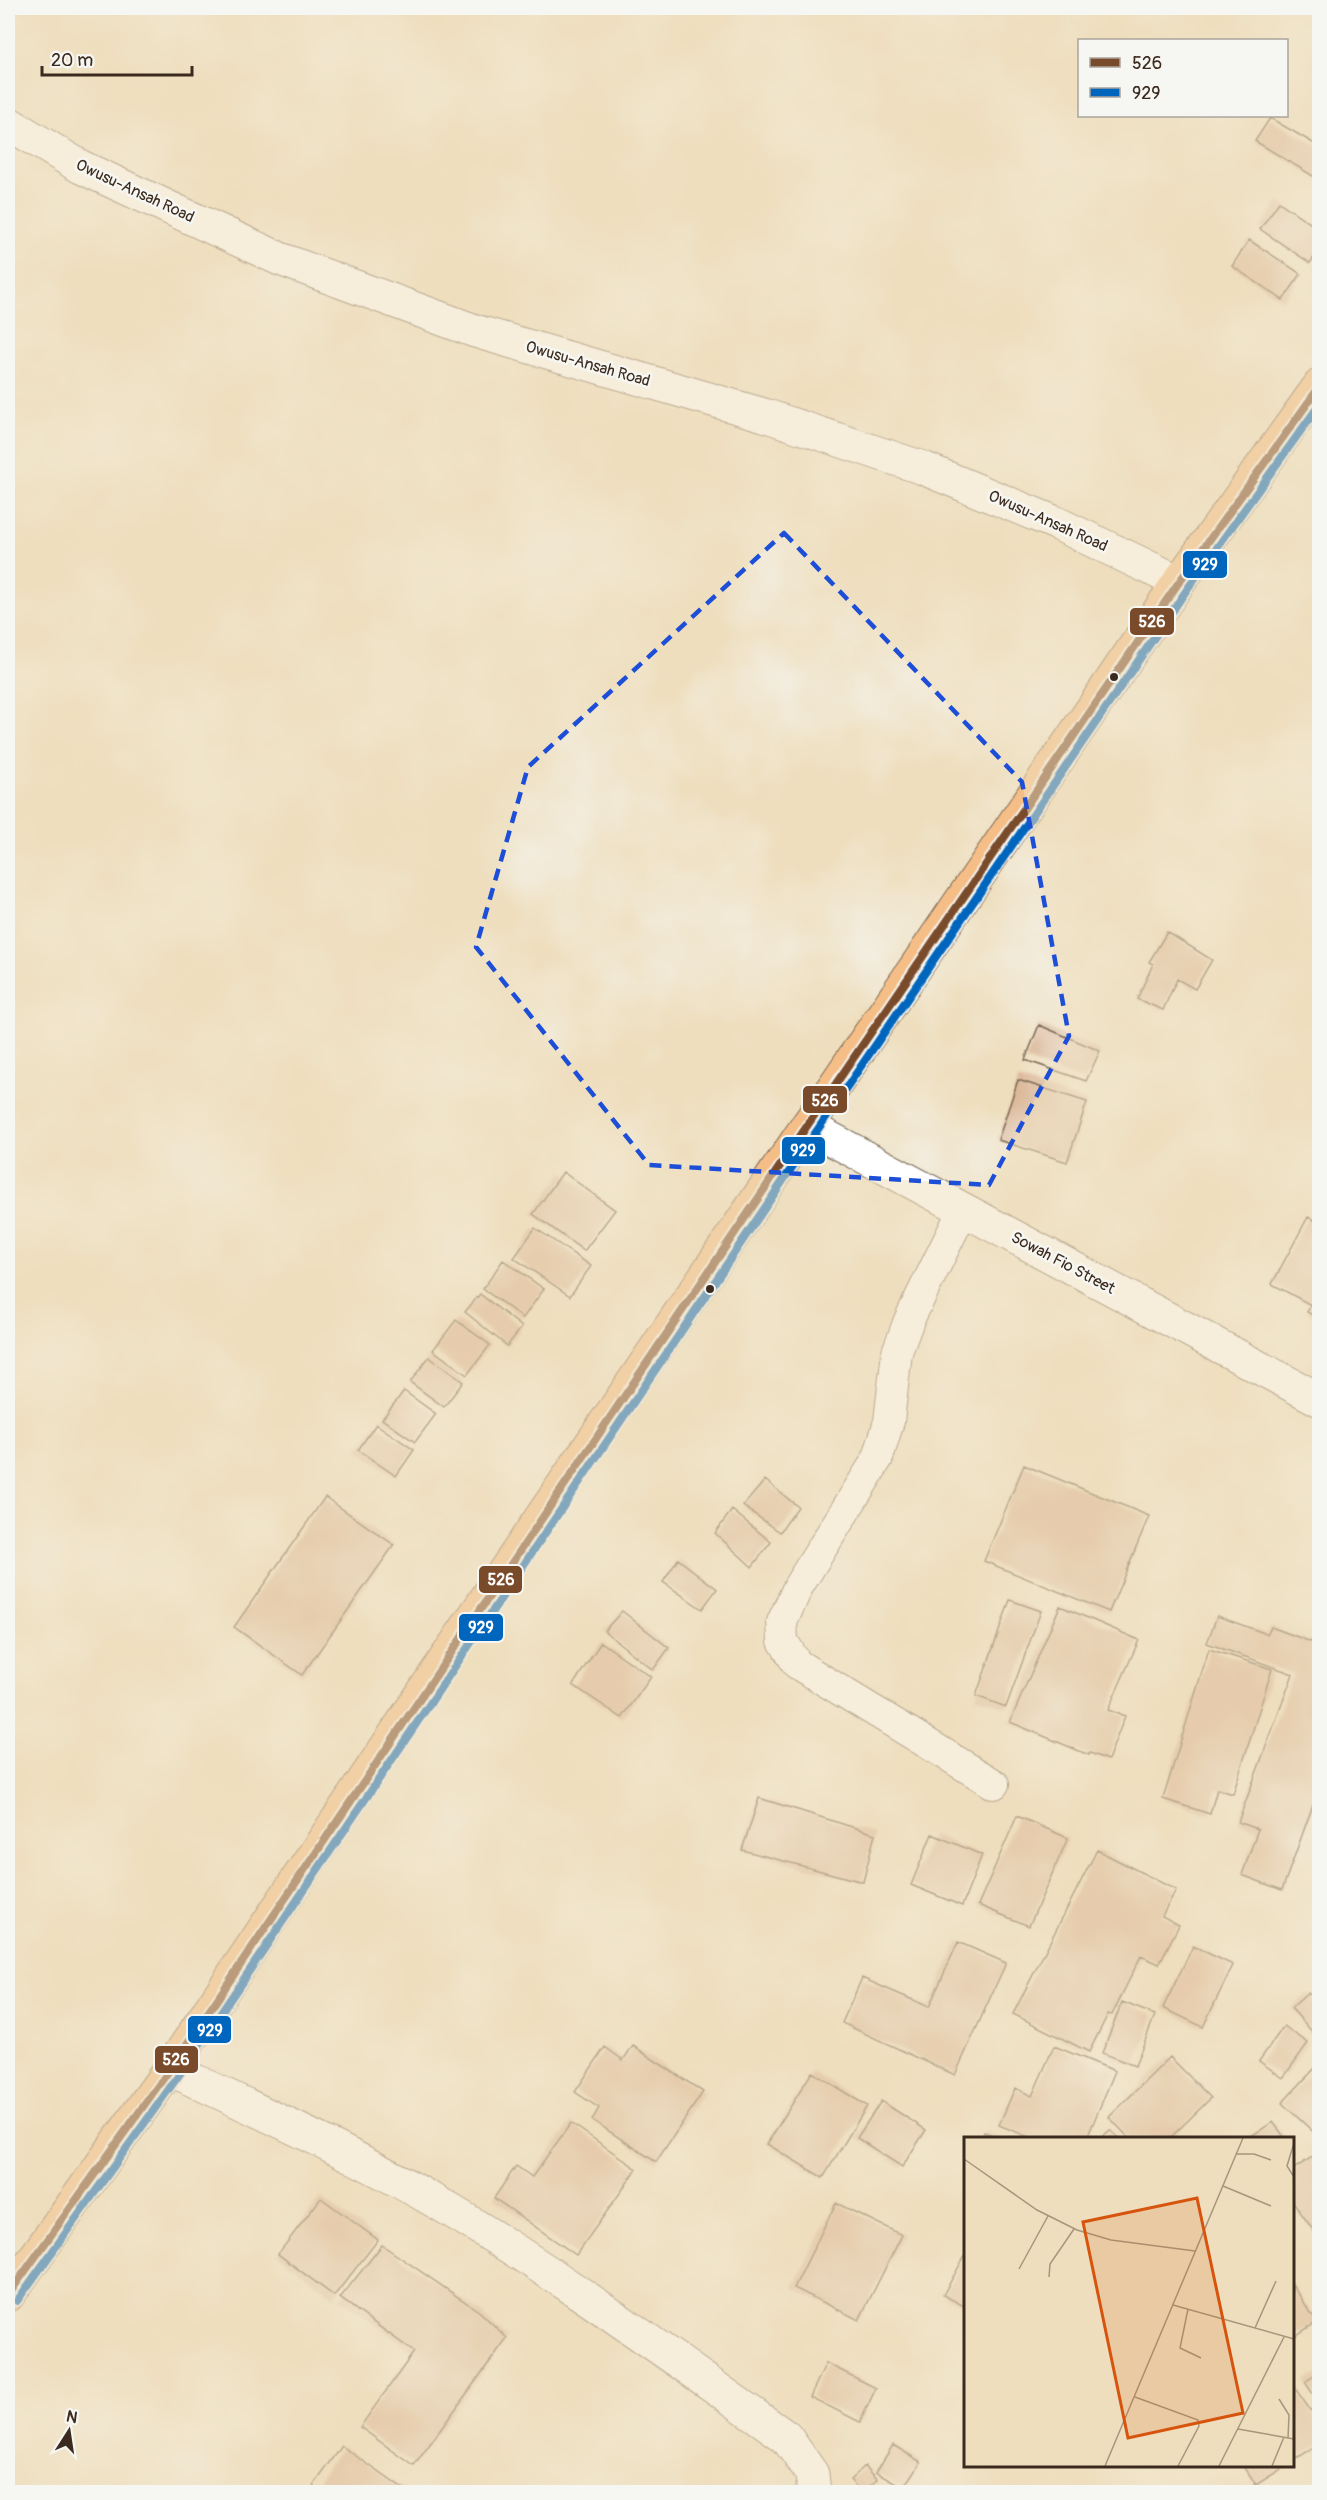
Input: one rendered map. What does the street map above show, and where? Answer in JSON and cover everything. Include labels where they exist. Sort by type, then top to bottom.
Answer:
[{"type":"main road","points":[[8,2295],[170,2069],[807,1126],[1179,582],[1320,385]]},
{"type":"street","name":"Owusu-Ansah Road","points":[[8,123],[81,167],[280,259],[475,331],[764,415],[923,468],[1056,523],[1179,582]]},
{"type":"street","name":"Sowah Fio Street","points":[[807,1126],[1320,1400]]},
{"type":"street","points":[[170,2069],[354,2157],[440,2204],[537,2263],[786,2437],[812,2474],[814,2493]]},
{"type":"lane","points":[[963,1210],[909,1320],[897,1352],[889,1421],[878,1458],[799,1585],[782,1622],[783,1641],[796,1664],[994,1784]]},
{"type":"highlighted area","points":[[784,533],[1022,782],[1069,1036],[989,1185],[649,1165],[476,947],[528,767]]},
{"type":"building","points":[[1270,118],[1320,147],[1318,179],[1255,141]]},
{"type":"building","points":[[1279,202],[1320,230],[1320,249],[1310,263],[1260,229]]},
{"type":"building","points":[[1249,240],[1301,274],[1283,300],[1232,266]]},
{"type":"building","points":[[1167,932],[1212,960],[1195,989],[1177,979],[1163,1010],[1137,999],[1153,964],[1149,962]]},
{"type":"building","points":[[1039,1025],[1100,1051],[1086,1081],[1025,1060]]},
{"type":"building","points":[[1018,1080],[1087,1102],[1067,1162],[998,1140]]},
{"type":"building","points":[[563,1172],[615,1210],[584,1251],[533,1214]]},
{"type":"building","points":[[1308,1217],[1320,1223],[1320,1319],[1307,1312],[1311,1305],[1272,1284]]},
{"type":"building","points":[[535,1228],[591,1266],[570,1296],[514,1258]]},
{"type":"building","points":[[503,1260],[544,1289],[523,1318],[483,1289]]},
{"type":"building","points":[[480,1294],[522,1327],[507,1346],[465,1312]]},
{"type":"building","points":[[456,1320],[490,1345],[467,1375],[433,1350]]},
{"type":"building","points":[[429,1357],[463,1382],[444,1407],[410,1382]]},
{"type":"building","points":[[404,1391],[436,1414],[415,1442],[382,1419]]},
{"type":"building","points":[[376,1424],[414,1450],[396,1476],[358,1450]]},
{"type":"building","points":[[1024,1465],[1149,1516],[1109,1612],[984,1561]]},
{"type":"building","points":[[765,1480],[798,1507],[780,1532],[743,1506]]},
{"type":"building","points":[[325,1497],[394,1545],[302,1675],[234,1627]]},
{"type":"building","points":[[732,1510],[771,1542],[752,1567],[715,1533]]},
{"type":"building","points":[[678,1559],[717,1589],[702,1609],[663,1582]]},
{"type":"building","points":[[1010,1600],[1041,1611],[1006,1707],[976,1696]]},
{"type":"building","points":[[1060,1606],[1139,1640],[1108,1710],[1125,1716],[1108,1760],[1090,1753],[1089,1755],[1010,1722]]},
{"type":"building","points":[[622,1611],[669,1648],[653,1670],[604,1631]]},
{"type":"building","points":[[1217,1616],[1267,1634],[1271,1627],[1319,1645],[1316,1652],[1320,1653],[1320,1786],[1282,1890],[1242,1875],[1258,1829],[1238,1822],[1293,1674],[1207,1643]]},
{"type":"building","points":[[601,1642],[651,1677],[622,1718],[573,1685]]},
{"type":"building","points":[[1209,1649],[1272,1669],[1233,1794],[1217,1789],[1210,1814],[1163,1799]]},
{"type":"building","points":[[759,1798],[875,1834],[863,1882],[742,1850]]},
{"type":"building","points":[[1017,1816],[1068,1838],[1029,1926],[978,1905]]},
{"type":"building","points":[[932,1834],[982,1855],[962,1906],[911,1885]]},
{"type":"building","points":[[1097,1850],[1176,1890],[1162,1916],[1179,1925],[1159,1964],[1141,1956],[1112,2015],[1108,2014],[1089,2052],[1013,2014]]},
{"type":"building","points":[[958,1942],[1006,1963],[955,2075],[842,2023],[862,1978],[929,2007]]},
{"type":"building","points":[[1193,1946],[1233,1965],[1203,2027],[1163,2008]]},
{"type":"building","points":[[1308,1993],[1320,2006],[1320,2035],[1317,2037],[1291,2008]]},
{"type":"building","points":[[1122,2002],[1155,2015],[1135,2066],[1102,2053]]},
{"type":"building","points":[[1284,2026],[1308,2043],[1283,2078],[1259,2061]]},
{"type":"building","points":[[633,2046],[703,2092],[656,2162],[592,2120],[599,2108],[575,2092],[605,2047],[623,2060]]},
{"type":"building","points":[[1054,2046],[1115,2071],[1087,2137],[1029,2137],[999,2125],[1015,2088],[1032,2096]]},
{"type":"building","points":[[1170,2057],[1211,2098],[1171,2137],[1128,2137],[1109,2117]]},
{"type":"building","points":[[1320,2063],[1320,2138],[1282,2103]]},
{"type":"building","points":[[812,2072],[867,2106],[823,2178],[767,2144]]},
{"type":"building","points":[[881,2101],[926,2130],[902,2167],[857,2138]]},
{"type":"building","points":[[1273,2122],[1284,2137],[1250,2137]]},
{"type":"building","points":[[571,2123],[637,2169],[576,2255],[494,2198],[516,2166],[532,2177]]},
{"type":"building","points":[[1110,2130],[1118,2137],[1102,2137]]},
{"type":"building","points":[[984,2132],[999,2137],[982,2137]]},
{"type":"building","points":[[1320,2152],[1320,2240],[1294,2203],[1294,2169]]},
{"type":"building","points":[[321,2198],[378,2240],[334,2296],[278,2254]]},
{"type":"building","points":[[836,2203],[902,2235],[859,2320],[794,2288]]},
{"type":"building","points":[[382,2245],[480,2312],[507,2338],[414,2466],[360,2427],[414,2352],[340,2298]]},
{"type":"building","points":[[964,2258],[964,2306],[943,2295]]},
{"type":"building","points":[[1294,2287],[1317,2322],[1294,2337]]},
{"type":"building","points":[[826,2363],[876,2388],[860,2422],[810,2397]]},
{"type":"building","points":[[1320,2372],[1320,2405],[1305,2382]]},
{"type":"building","points":[[1294,2387],[1320,2424],[1320,2444],[1294,2460]]},
{"type":"building","points":[[893,2445],[921,2462],[904,2488],[876,2472]]},
{"type":"building","points":[[342,2446],[407,2492],[309,2492]]},
{"type":"building","points":[[865,2466],[878,2480],[862,2492],[850,2480]]},
{"type":"building","points":[[1245,2467],[1284,2467],[1256,2485]]},
{"type":"transit line","name":"526","points":[[8,2295],[170,2069],[807,1126],[1179,582],[1320,386]]},
{"type":"transit line","name":"929","points":[[17,2301],[179,2075],[816,1132],[1188,588],[1320,404]]}]
